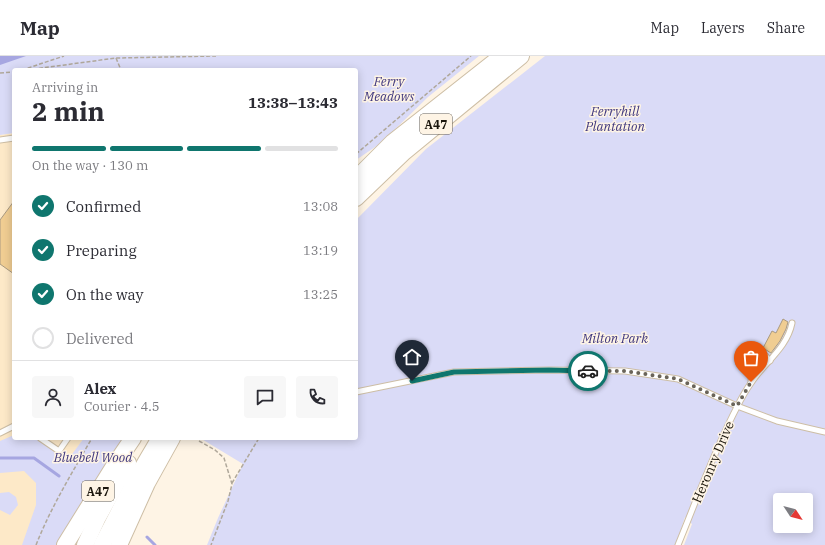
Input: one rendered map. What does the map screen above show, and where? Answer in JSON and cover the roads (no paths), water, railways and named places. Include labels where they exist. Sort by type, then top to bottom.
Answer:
[{"type":"highway","name":"A47","points":[[358,177],[393,142],[502,56]]},
{"type":"highway","name":"A47","points":[[358,196],[404,152],[521,56]]},
{"type":"highway","name":"A47","points":[[65,545],[132,440]]},
{"type":"highway","name":"A47","points":[[85,545],[98,517],[142,440]]},
{"type":"highway","name":"A47","points":[[102,545],[137,477],[159,440]]},
{"type":"highway","points":[[119,545],[146,483],[171,440]]},
{"type":"lane","points":[[0,140],[12,138]]},
{"type":"lane","name":"Heronry Drive","points":[[678,545],[719,445],[737,406],[751,382],[784,344],[790,333],[792,323]]},
{"type":"lane","points":[[751,382],[753,357],[755,354],[762,352],[770,361]]},
{"type":"lane","points":[[358,392],[454,372],[549,370],[625,371],[678,379],[737,406],[777,421],[825,432]]},
{"type":"lane","points":[[0,433],[12,427]]},
{"type":"lane","points":[[43,440],[59,451],[67,440]]},
{"type":"water","points":[[0,56],[26,56],[0,65]]},
{"type":"waterway","points":[[0,458],[34,458],[59,476]]},
{"type":"waterway","points":[[147,537],[155,545]]},
{"type":"park label","name":"Ferry Meadows","points":[[389,88]]},
{"type":"park label","name":"Ferryhill Plantation","points":[[615,118]]},
{"type":"park label","name":"Milton Park","points":[[615,338]]},
{"type":"park label","name":"Bluebell Wood","points":[[93,457]]}]
